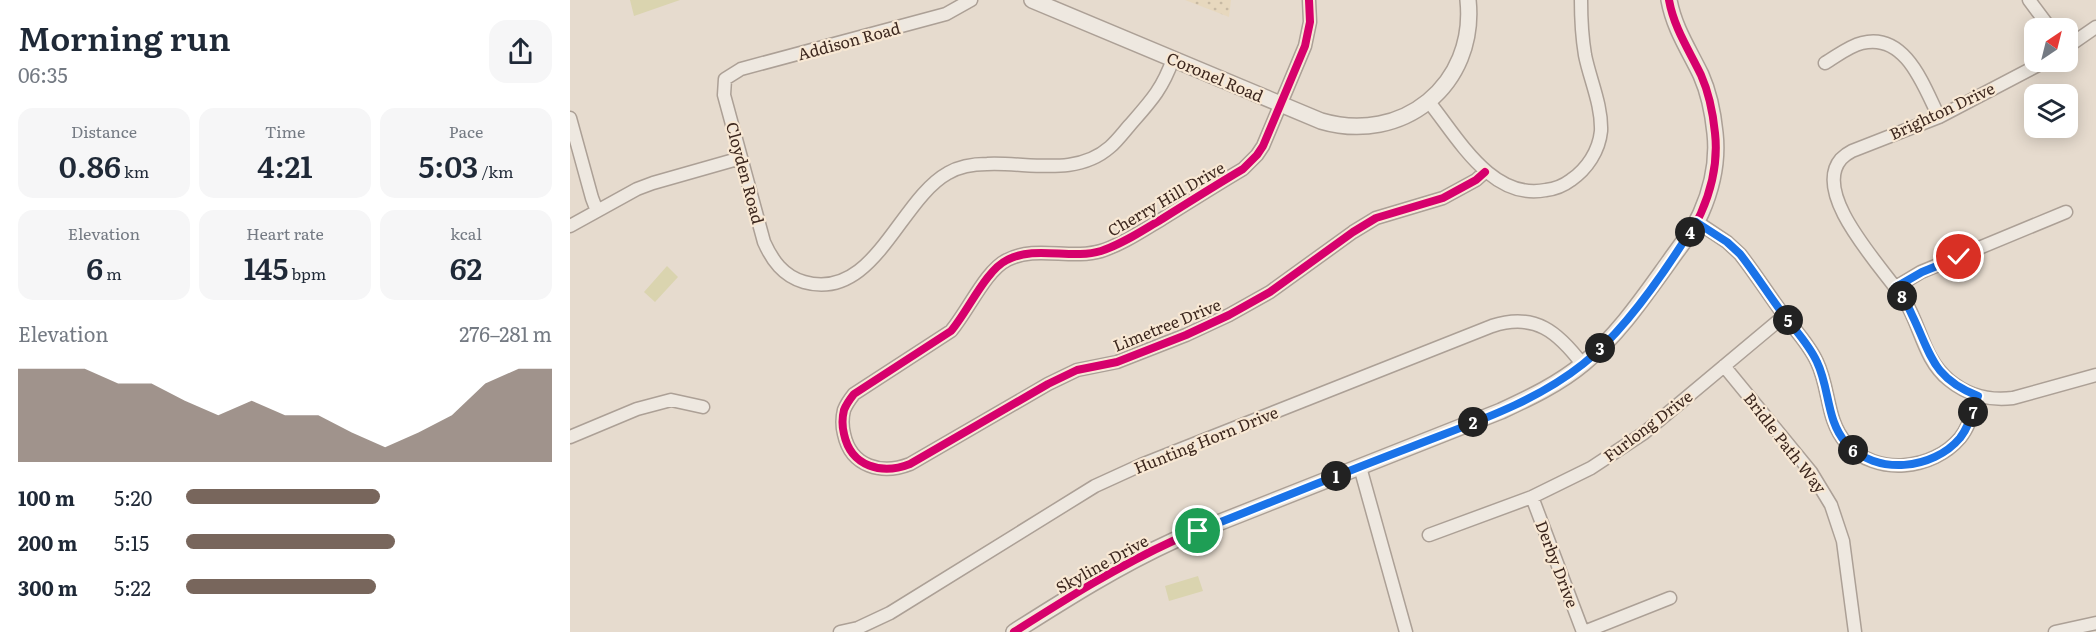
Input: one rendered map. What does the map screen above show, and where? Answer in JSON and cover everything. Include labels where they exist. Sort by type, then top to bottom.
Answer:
[{"type":"street","name":"Addison Road","points":[[725,79],[741,69],[945,14],[971,0]]},
{"type":"street","name":"Coronel Road","points":[[1032,0],[1321,121],[1350,127],[1381,125],[1414,112],[1429,102],[1448,82],[1463,50],[1468,31],[1468,0]]},
{"type":"street","name":"Cherry Hill Drive","points":[[851,451],[844,436],[842,421],[844,409],[854,394],[951,331],[963,317],[988,276],[1007,259],[1026,254],[1087,254],[1101,251],[1147,228],[1243,169],[1263,146],[1281,105],[1308,34],[1309,0]]},
{"type":"street","points":[[1429,102],[1485,172],[1495,180],[1517,190],[1528,192],[1556,188],[1570,181],[1585,168],[1593,156],[1600,137],[1600,120],[1585,54],[1581,0]]},
{"type":"street","name":"Skyline Drive","points":[[1014,632],[1152,550],[1523,401],[1582,364],[1631,314],[1696,222],[1714,174],[1716,134],[1709,97],[1701,75],[1678,30],[1669,0]]},
{"type":"street","points":[[2029,0],[2042,18]]},
{"type":"street","points":[[2078,39],[2096,27]]},
{"type":"street","points":[[1825,63],[1862,43],[1875,42],[1902,52],[1912,63],[1939,117]]},
{"type":"street","name":"Cloyden Road","points":[[725,79],[724,94],[764,242],[776,264],[794,279],[820,285],[838,281],[857,272],[870,262],[927,188],[947,173],[961,167],[978,164],[1064,166],[1094,158],[1110,147],[1154,98],[1166,81],[1173,59]]},
{"type":"street","name":"Brighton Drive","points":[[1896,287],[1851,229],[1842,212],[1835,192],[1834,174],[1840,160],[1852,151],[1939,117],[2025,72]]},
{"type":"street","points":[[570,118],[597,211]]},
{"type":"street","points":[[570,226],[653,183],[741,158]]},
{"type":"street","name":"Limetree Drive","points":[[851,451],[871,467],[880,469],[896,470],[910,464],[1048,384],[1077,370],[1117,362],[1186,335],[1229,315],[1270,292],[1376,218],[1443,198],[1476,180],[1485,172]]},
{"type":"street","points":[[2066,212],[1922,272],[1896,287],[1913,316],[1936,367],[1950,381],[1978,396],[2013,398],[2096,375]]},
{"type":"street","points":[[1696,222],[1727,242],[1740,254],[1806,344],[1818,363],[1828,407],[1842,439],[1865,458],[1895,466],[1941,455],[1961,437],[1969,424],[1978,396]]},
{"type":"street","name":"Furlong Drive","points":[[1429,535],[1532,497],[1591,468],[1644,433],[1784,316]]},
{"type":"street","name":"Hunting Horn Drive","points":[[840,632],[858,628],[890,613],[1095,486],[1141,465],[1492,326],[1513,321],[1541,326],[1562,339],[1582,364]]},
{"type":"street","name":"Bridle Path Way","points":[[1724,366],[1806,465],[1831,505],[1843,541],[1855,632]]},
{"type":"street","points":[[570,436],[637,409],[671,400],[703,407]]},
{"type":"street","points":[[1360,467],[1406,632]]},
{"type":"street","name":"Derby Drive","points":[[1532,497],[1584,632]]},
{"type":"street","points":[[1584,632],[1670,598]]},
{"type":"street","points":[[2055,632],[2096,623]]},
{"type":"shaded area","points":[[630,0],[680,0],[634,16]]},
{"type":"shaded area","points":[[1185,0],[1231,0],[1229,17]]},
{"type":"shaded area","points":[[667,266],[678,277],[655,302],[644,292]]},
{"type":"shaded area","points":[[1198,576],[1203,591],[1169,601],[1165,586]]},
{"type":"cycle path","points":[[1309,0],[1310,22],[1305,46],[1263,146],[1243,169],[1125,241],[1109,248],[1078,254],[1029,254],[1007,260],[999,265],[951,331],[854,394],[844,410],[842,422],[844,434],[853,454],[869,466],[879,468],[889,469],[910,464],[1048,384],[1077,370],[1117,362],[1186,335],[1229,315],[1270,292],[1376,218],[1443,198],[1476,180],[1485,172]]},
{"type":"cycle path","points":[[1014,632],[1093,583],[1154,550],[1501,411],[1554,384],[1596,352],[1630,316],[1690,232],[1698,220],[1711,184],[1716,143],[1708,96],[1701,75],[1678,29],[1669,0]]},
{"type":"route","points":[[1198,531],[1501,411],[1549,387],[1582,364],[1619,328],[1646,295],[1696,222],[1713,231],[1740,254],[1806,344],[1818,363],[1828,407],[1842,439],[1855,452],[1878,463],[1895,466],[1930,459],[1941,455],[1961,437],[1969,424],[1978,396],[1950,381],[1936,367],[1913,316],[1896,287],[1922,272],[1959,257]]}]
